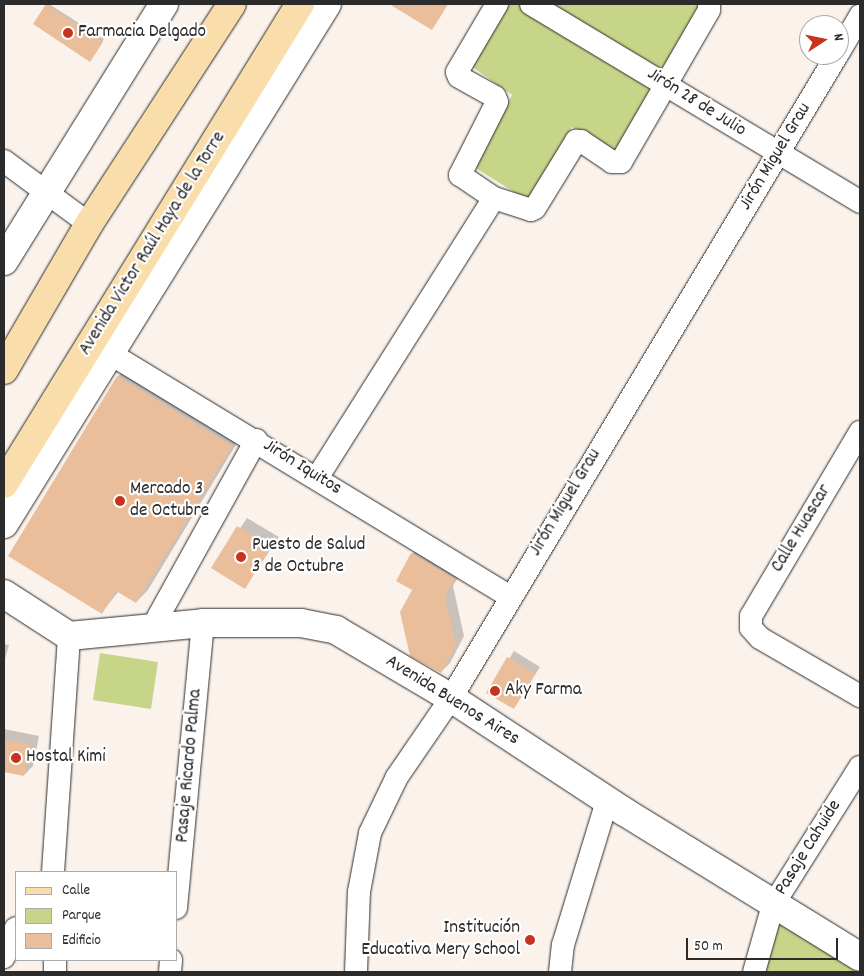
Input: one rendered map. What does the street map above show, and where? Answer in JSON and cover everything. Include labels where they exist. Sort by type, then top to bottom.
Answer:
[{"type":"main road","points":[[4,261],[164,4]]},
{"type":"main road","points":[[4,370],[89,224],[232,4]]},
{"type":"main road","name":"Avenida Victor Raúl Haya de la Torre","points":[[4,484],[101,347],[300,4]]},
{"type":"main road","points":[[4,524],[101,347],[327,4]]},
{"type":"main road","points":[[4,594],[69,636]]},
{"type":"main road","name":"Avenida Buenos Aires","points":[[69,636],[203,623],[301,623],[336,630],[451,698],[607,801],[860,957]]},
{"type":"street","points":[[497,4],[456,72],[458,77],[495,97],[497,102],[460,175],[494,198],[531,210],[535,208],[576,141],[581,141],[612,162],[621,162],[709,10],[709,4]]},
{"type":"street","name":"Jirón 28 de Julio","points":[[531,4],[860,202]]},
{"type":"street","name":"Jirón Miguel Grau","points":[[849,34],[860,16]]},
{"type":"street","name":"Jirón Miguel Grau","points":[[356,972],[359,892],[370,833],[397,777],[451,698],[510,596],[831,65]]},
{"type":"street","points":[[4,161],[89,224]]},
{"type":"street","points":[[317,478],[494,198]]},
{"type":"street","name":"Jirón Iquitos","points":[[101,347],[510,596]]},
{"type":"street","name":"Calle Huascar","points":[[860,432],[751,616],[750,628],[760,638],[860,696]]},
{"type":"street","points":[[152,628],[256,440]]},
{"type":"street","name":"Pasaje Ricardo Palma","points":[[178,887],[203,623]]},
{"type":"street","points":[[53,871],[53,845],[69,636]]},
{"type":"street","name":"Pasaje Cahuide","points":[[754,972],[773,905],[860,767]]},
{"type":"street","points":[[560,972],[563,945],[607,801]]},
{"type":"street","points":[[41,871],[53,845]]},
{"type":"street","points":[[4,957],[15,930]]},
{"type":"green space","points":[[509,4],[697,4],[702,7],[618,154],[572,127],[527,200],[474,167],[512,95],[471,66]]},
{"type":"green space","points":[[100,653],[158,662],[151,709],[93,700]]},
{"type":"green space","points":[[775,919],[858,972],[763,972]]},
{"type":"building","name":"Farmacia Delgado","points":[[46,4],[103,42],[90,62],[33,24]]},
{"type":"building","points":[[389,4],[445,4],[447,6],[432,30]]},
{"type":"building","name":"Mercado 3 de Octubre","points":[[117,376],[232,446],[136,603],[116,591],[102,614],[8,556]]},
{"type":"building","name":"Puesto de Salud 3 de Octubre","points":[[237,526],[271,546],[245,589],[211,568]]},
{"type":"building","points":[[411,553],[455,578],[445,596],[456,646],[441,673],[410,656],[400,612],[412,590],[396,581]]},
{"type":"building","points":[[507,657],[535,673],[514,709],[486,693]]},
{"type":"building","name":"Hostal Kimi","points":[[4,739],[31,745],[24,776],[4,772]]},
{"type":"place","name":"Farmacia Delgado","points":[[68,33]]},
{"type":"place","name":"Mercado 3 de Octubre","points":[[120,501]]},
{"type":"place","name":"Puesto de Salud 3 de Octubre","points":[[241,557]]},
{"type":"place","name":"Aky Farma","points":[[495,691]]},
{"type":"place","name":"Hostal Kimi","points":[[16,758]]},
{"type":"place","name":"Institución Educativa Mery School","points":[[530,940]]}]
